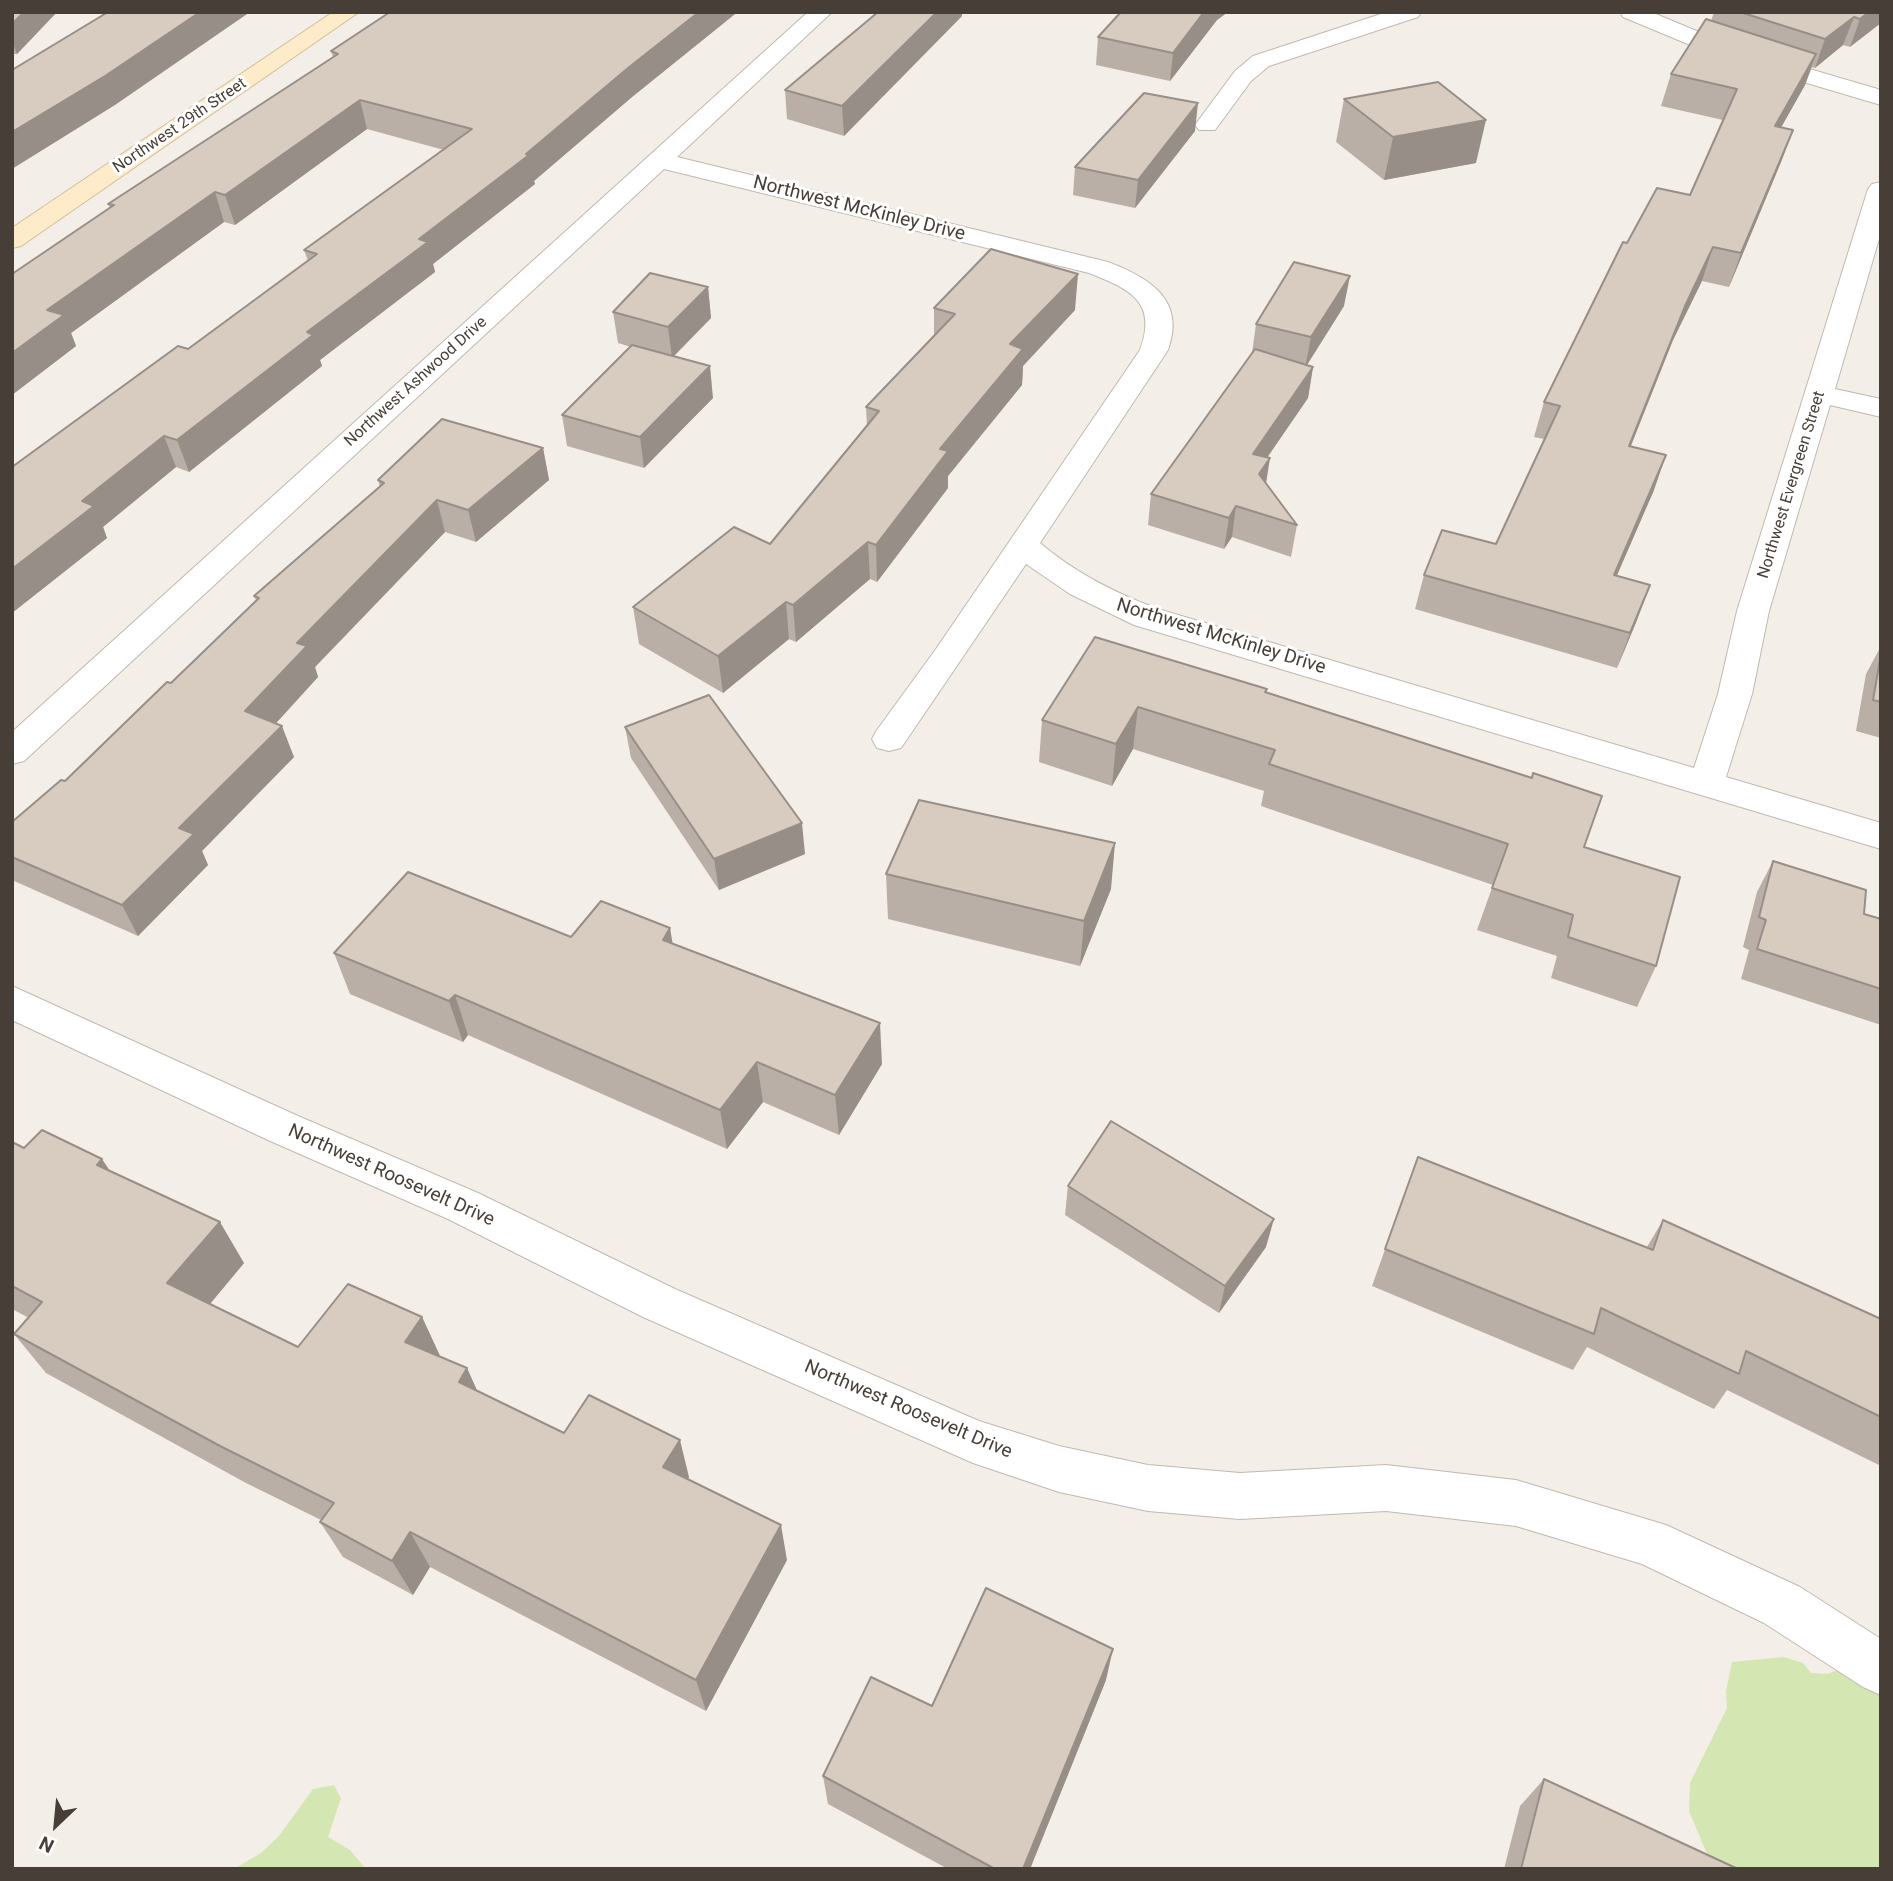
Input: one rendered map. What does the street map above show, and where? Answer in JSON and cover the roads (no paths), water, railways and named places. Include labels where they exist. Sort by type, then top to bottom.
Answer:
[{"type":"street","name":"Northwest 29th Street","points":[[12,240],[348,12]]},
{"type":"street","name":"Northwest Ashwood Drive","points":[[12,752],[821,12]]},
{"type":"street","points":[[1207,125],[1243,76],[1261,61],[1410,12]]},
{"type":"street","points":[[1631,12],[1727,52],[1881,98]]},
{"type":"street","name":"Northwest McKinley Drive","points":[[659,160],[1045,255],[1083,261],[1117,273],[1143,291],[1155,305],[1161,328],[1154,350],[1023,545],[1048,567],[1096,597],[1146,617],[1881,836]]},
{"type":"street","name":"Northwest Evergreen Street","points":[[1707,782],[1735,694],[1753,611],[1881,189]]},
{"type":"street","points":[[1819,394],[1881,408]]},
{"type":"street","points":[[889,739],[1023,545]]},
{"type":"street","name":"Northwest Roosevelt Drive","points":[[12,1002],[283,1128],[463,1206],[659,1303],[974,1441],[1059,1469],[1148,1488],[1240,1496],[1386,1488],[1516,1503],[1648,1542],[1782,1605],[1881,1669]]}]
